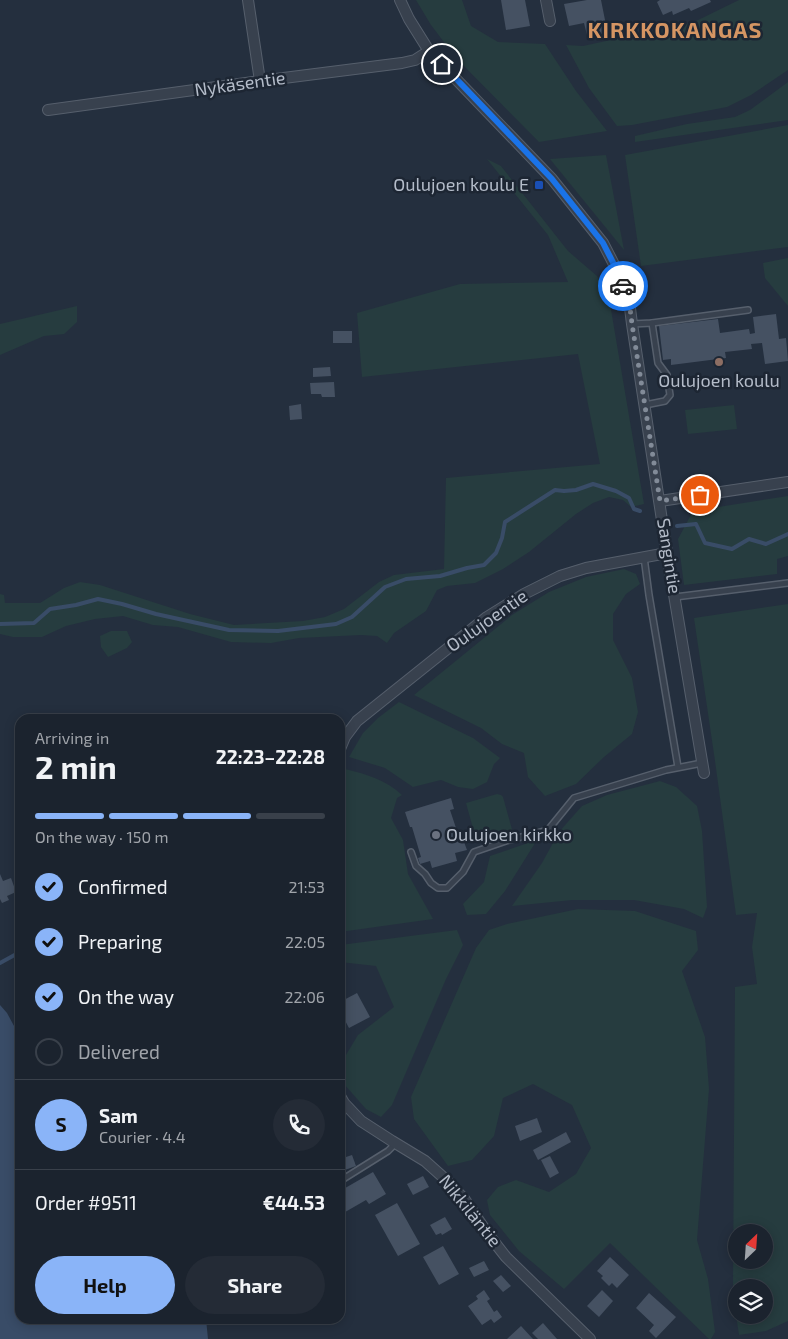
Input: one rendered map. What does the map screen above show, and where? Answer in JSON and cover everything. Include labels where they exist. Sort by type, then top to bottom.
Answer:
[{"type":"street","points":[[248,0],[260,81]]},
{"type":"street","name":"Sangintie","points":[[400,0],[409,20],[429,51],[552,179],[603,243],[621,278],[630,308],[667,553],[703,768]]},
{"type":"street","points":[[546,0],[550,21]]},
{"type":"street","name":"Nykäsentie","points":[[48,110],[402,63],[415,60],[429,51]]},
{"type":"street","points":[[660,501],[788,482]]},
{"type":"street","name":"Oulujoentie","points":[[345,739],[357,721],[487,617],[516,598],[560,576],[586,568],[667,553]]},
{"type":"street","name":"Nikkiläntie","points":[[345,1104],[361,1121],[425,1161],[444,1178],[465,1200],[506,1257],[590,1339]]},
{"type":"lane","points":[[632,324],[748,310]]},
{"type":"lane","points":[[645,405],[665,401],[670,395],[667,376],[658,363],[652,323]]},
{"type":"lane","points":[[644,557],[648,595],[678,768]]},
{"type":"lane","points":[[675,597],[788,583]]},
{"type":"lane","points":[[411,852],[416,866],[431,883],[438,888],[446,888],[463,872],[474,852],[548,830],[574,798],[666,770],[703,768]]},
{"type":"lane","points":[[345,1178],[388,1151],[392,1147],[392,1141]]},
{"type":"green space","points":[[416,0],[462,0],[471,26],[498,42],[545,44],[576,91],[607,131],[539,142],[456,58],[431,25]]},
{"type":"green space","points":[[739,0],[788,0],[788,70],[751,95],[727,107],[632,125],[617,126],[589,88],[566,45],[583,46],[694,22]]},
{"type":"green space","points":[[788,82],[788,120],[635,142],[635,136],[687,124],[735,117],[750,110]]},
{"type":"green space","points":[[788,125],[788,247],[641,266],[625,155]]},
{"type":"green space","points":[[606,155],[624,250],[550,159]]},
{"type":"green space","points":[[487,159],[501,166],[568,251],[597,276],[609,298],[644,504],[631,507],[623,500],[609,497],[593,503],[576,514],[529,552],[503,569],[475,583],[447,586],[437,590],[426,611],[394,633],[387,643],[377,636],[361,635],[299,638],[271,643],[231,642],[178,627],[153,625],[123,616],[95,619],[66,626],[42,637],[13,637],[0,634],[0,594],[4,595],[5,603],[40,603],[64,588],[80,582],[100,585],[190,614],[234,625],[303,621],[325,617],[344,609],[379,582],[394,575],[444,569],[446,478],[600,464],[578,354],[362,377],[357,313],[460,284],[568,282],[548,235]]},
{"type":"green space","points":[[788,258],[788,306],[765,278],[763,263]]},
{"type":"green space","points":[[77,306],[77,322],[64,334],[44,336],[0,355],[0,324]]},
{"type":"green space","points":[[734,405],[737,429],[688,434],[685,410]]},
{"type":"green space","points":[[788,496],[788,556],[777,559],[777,574],[684,585],[678,539],[693,511]]},
{"type":"green space","points":[[624,569],[636,574],[640,584],[626,594],[613,614],[613,640],[632,678],[638,712],[632,734],[576,784],[545,796],[528,777],[524,753],[502,744],[481,728],[414,695],[512,615],[549,592],[586,577]]},
{"type":"green space","points":[[788,604],[788,1321],[766,1331],[739,1335],[737,1324],[773,1324],[773,1279],[733,1279],[733,1269],[773,1269],[773,1224],[733,1224],[735,987],[757,984],[752,947],[757,913],[736,915],[694,618]]},
{"type":"green space","points":[[111,631],[127,631],[132,642],[127,648],[108,657],[101,647],[100,636]]},
{"type":"green space","points":[[399,702],[473,738],[500,758],[494,764],[487,782],[473,789],[458,787],[441,780],[413,787],[385,768],[349,757],[363,733],[378,718]]},
{"type":"green space","points":[[345,769],[375,778],[389,785],[402,795],[397,798],[391,818],[403,840],[408,874],[433,919],[345,931]]},
{"type":"green space","points":[[660,781],[676,787],[697,806],[702,831],[707,907],[703,918],[684,909],[634,900],[572,900],[512,906],[542,863],[559,832],[582,806],[607,795]]},
{"type":"green space","points":[[497,794],[503,797],[513,833],[477,843],[466,803]]},
{"type":"green space","points":[[537,840],[505,891],[486,914],[467,915],[463,904],[484,882],[490,856]]},
{"type":"green space","points":[[578,909],[635,911],[696,931],[698,950],[682,971],[705,1037],[709,1089],[697,1240],[708,1279],[715,1332],[711,1339],[610,1243],[564,1289],[519,1251],[490,1215],[487,1200],[498,1187],[516,1180],[549,1192],[576,1174],[591,1148],[572,1105],[533,1084],[503,1098],[494,1136],[472,1160],[448,1166],[414,1119],[411,1097],[476,948],[489,930],[507,924]]},
{"type":"green space","points":[[457,930],[463,945],[446,979],[392,1105],[381,1117],[366,1109],[345,1085],[345,1057],[358,1035],[394,1007],[376,966],[345,963],[345,944]]},
{"type":"water","points":[[0,1005],[15,1028],[15,1324],[206,1324],[208,1339],[0,1339]]},
{"type":"building","points":[[501,0],[525,0],[530,26],[506,30]]},
{"type":"building","points":[[587,0],[601,0],[608,35],[588,39],[584,23],[569,26],[564,4]]},
{"type":"building","points":[[660,0],[710,0],[711,2],[691,11],[689,8],[673,15],[672,11],[663,15],[657,2]]},
{"type":"building","points":[[776,314],[779,339],[786,338],[788,361],[765,364],[762,343],[751,344],[752,349],[725,352],[726,358],[671,365],[671,359],[663,360],[659,326],[718,319],[720,333],[749,329],[750,334],[755,333],[753,317]]},
{"type":"building","points":[[333,331],[352,331],[352,343],[333,343]]},
{"type":"building","points":[[330,367],[331,376],[313,377],[313,368]]},
{"type":"building","points":[[334,382],[335,397],[322,397],[321,394],[311,394],[310,383]]},
{"type":"building","points":[[301,404],[302,419],[290,420],[289,406]]},
{"type":"building","name":"Oulujoen kirkko","points":[[451,798],[454,809],[450,810],[461,843],[464,842],[467,850],[455,853],[457,861],[432,868],[430,861],[420,864],[418,858],[421,857],[412,827],[410,827],[405,812]]},
{"type":"building","points":[[0,874],[3,881],[11,878],[15,892],[7,896],[9,900],[2,903],[0,899]]},
{"type":"building","points":[[357,993],[370,1017],[349,1028],[345,1020],[345,999]]},
{"type":"building","points":[[537,1118],[542,1132],[520,1141],[515,1126]]},
{"type":"building","points":[[566,1132],[571,1142],[538,1160],[533,1150]]},
{"type":"building","points":[[352,1155],[356,1166],[345,1170],[345,1157]]},
{"type":"building","points":[[550,1156],[559,1173],[550,1178],[541,1160]]},
{"type":"building","points":[[373,1172],[386,1194],[369,1204],[366,1200],[345,1212],[345,1188]]},
{"type":"building","points":[[423,1176],[429,1187],[413,1195],[407,1184]]},
{"type":"building","points":[[397,1203],[420,1244],[398,1256],[375,1215]]},
{"type":"building","points":[[445,1217],[452,1229],[442,1235],[441,1233],[436,1235],[430,1225]]},
{"type":"building","points":[[443,1246],[459,1274],[439,1285],[423,1257]]},
{"type":"building","points":[[610,1257],[629,1275],[617,1288],[612,1283],[609,1286],[601,1278],[603,1276],[597,1271]]},
{"type":"building","points":[[484,1261],[489,1270],[474,1277],[469,1268]]},
{"type":"building","points":[[501,1275],[511,1286],[503,1292],[493,1281]]},
{"type":"building","points":[[484,1290],[490,1299],[487,1301],[494,1312],[497,1310],[502,1317],[494,1323],[491,1319],[482,1325],[468,1306],[478,1299],[476,1296]]},
{"type":"building","points":[[602,1290],[613,1301],[599,1317],[587,1306]]},
{"type":"building","points":[[649,1293],[676,1317],[656,1338],[649,1331],[654,1325],[636,1308]]},
{"type":"building","points":[[543,1323],[557,1339],[538,1339],[532,1333]]},
{"type":"building","points":[[521,1326],[533,1339],[507,1339]]},
{"type":"waterway","points":[[0,624],[34,623],[50,609],[98,599],[229,630],[278,631],[336,624],[352,617],[385,587],[406,579],[440,576],[484,565],[496,553],[502,538],[505,522],[555,490],[576,490],[593,484],[616,491],[629,498],[634,509],[640,511]]},
{"type":"waterway","points":[[677,526],[696,524],[705,543],[732,549],[749,539],[766,544],[788,534]]},
{"type":"waterway","points":[[0,963],[15,955]]},
{"type":"way so far","points":[[623,286],[630,308],[660,501],[700,495]]},
{"type":"place","name":"Oulujoen koulu E","points":[[539,185]]},
{"type":"place","name":"Oulujoen koulu","points":[[719,362]]},
{"type":"place","name":"Oulujoen kirkko","points":[[436,835]]},
{"type":"district","name":"KIRKKOKANGAS","points":[[675,30]]},
{"type":"route","points":[[442,64],[552,179],[603,243],[621,278],[623,286]]}]
